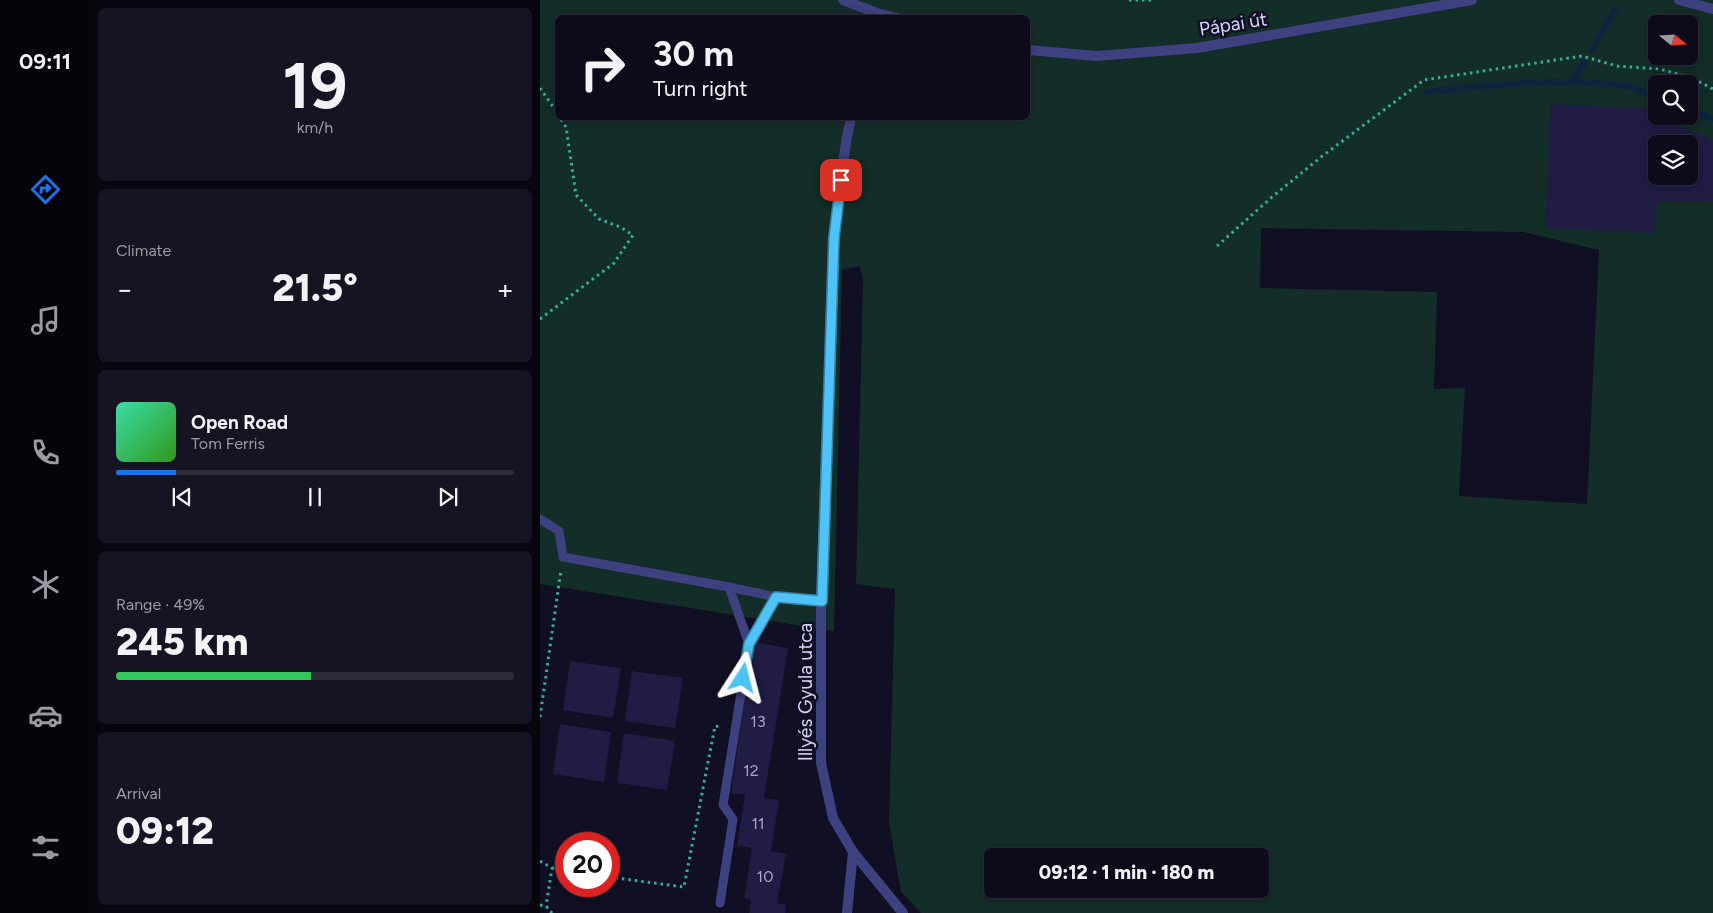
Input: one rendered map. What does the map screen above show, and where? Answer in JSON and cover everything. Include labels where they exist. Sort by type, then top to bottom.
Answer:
[{"type":"street","points":[[843,0],[876,15]]},
{"type":"street","name":"Pápai út","points":[[1030,50],[1097,56],[1197,48],[1472,0]]},
{"type":"street","points":[[1680,0],[1713,9]]},
{"type":"street","name":"Illyés Gyula utca","points":[[851,120],[834,238],[822,601],[821,763],[833,818],[853,852],[903,913]]},
{"type":"street","points":[[847,913],[853,852]]},
{"type":"lane","points":[[540,519],[559,531],[563,557],[776,597],[822,601]]},
{"type":"lane","points":[[729,587],[749,644]]},
{"type":"lane","points":[[720,904],[733,819],[723,805],[749,644],[776,597]]},
{"type":"path","points":[[1129,0],[1155,0]]},
{"type":"path","points":[[1217,246],[1307,168],[1424,80],[1582,56],[1617,66],[1660,70],[1692,78],[1713,89]]},
{"type":"path","points":[[540,88],[555,110]]},
{"type":"path","points":[[540,319],[614,264],[633,236],[620,227],[599,219],[576,195],[566,128],[561,120]]},
{"type":"path","points":[[540,716],[563,557]]},
{"type":"path","points":[[620,879],[684,888],[715,726],[735,728]]},
{"type":"path","points":[[540,861],[555,868]]},
{"type":"path","points":[[546,906],[552,868]]},
{"type":"path","points":[[540,905],[546,906],[552,913]]},
{"type":"green space","points":[[540,0],[1713,0],[1713,913],[921,913],[901,892],[889,822],[895,589],[856,584],[863,279],[860,266],[842,270],[834,631],[540,584]],"holes":[[[1261,228],[1523,232],[1599,250],[1587,504],[1459,496],[1465,388],[1434,389],[1437,292],[1260,288]]]},
{"type":"building","points":[[1551,104],[1648,109],[1648,125],[1674,125],[1713,140],[1713,201],[1657,202],[1654,233],[1545,228]]},
{"type":"building","points":[[753,642],[788,648],[764,798],[779,800],[771,851],[786,854],[777,903],[786,905],[785,913],[749,913],[751,900],[744,898],[752,848],[737,846],[745,795],[731,793]]},
{"type":"building","points":[[570,661],[621,668],[613,718],[563,710]]},
{"type":"building","points":[[632,671],[683,678],[675,728],[625,721]]},
{"type":"building","points":[[560,724],[611,732],[604,782],[553,774]]},
{"type":"building","points":[[624,733],[675,741],[667,790],[617,783]]},
{"type":"waterway","points":[[1592,50],[1615,9]]},
{"type":"waterway","points":[[1571,83],[1584,63]]},
{"type":"waterway","points":[[1427,92],[1527,83],[1577,82],[1627,86],[1648,94]]},
{"type":"waterway","points":[[1698,113],[1713,119]]},
{"type":"route","points":[[743,678],[749,644],[776,597],[822,601],[834,238],[841,180]]}]
